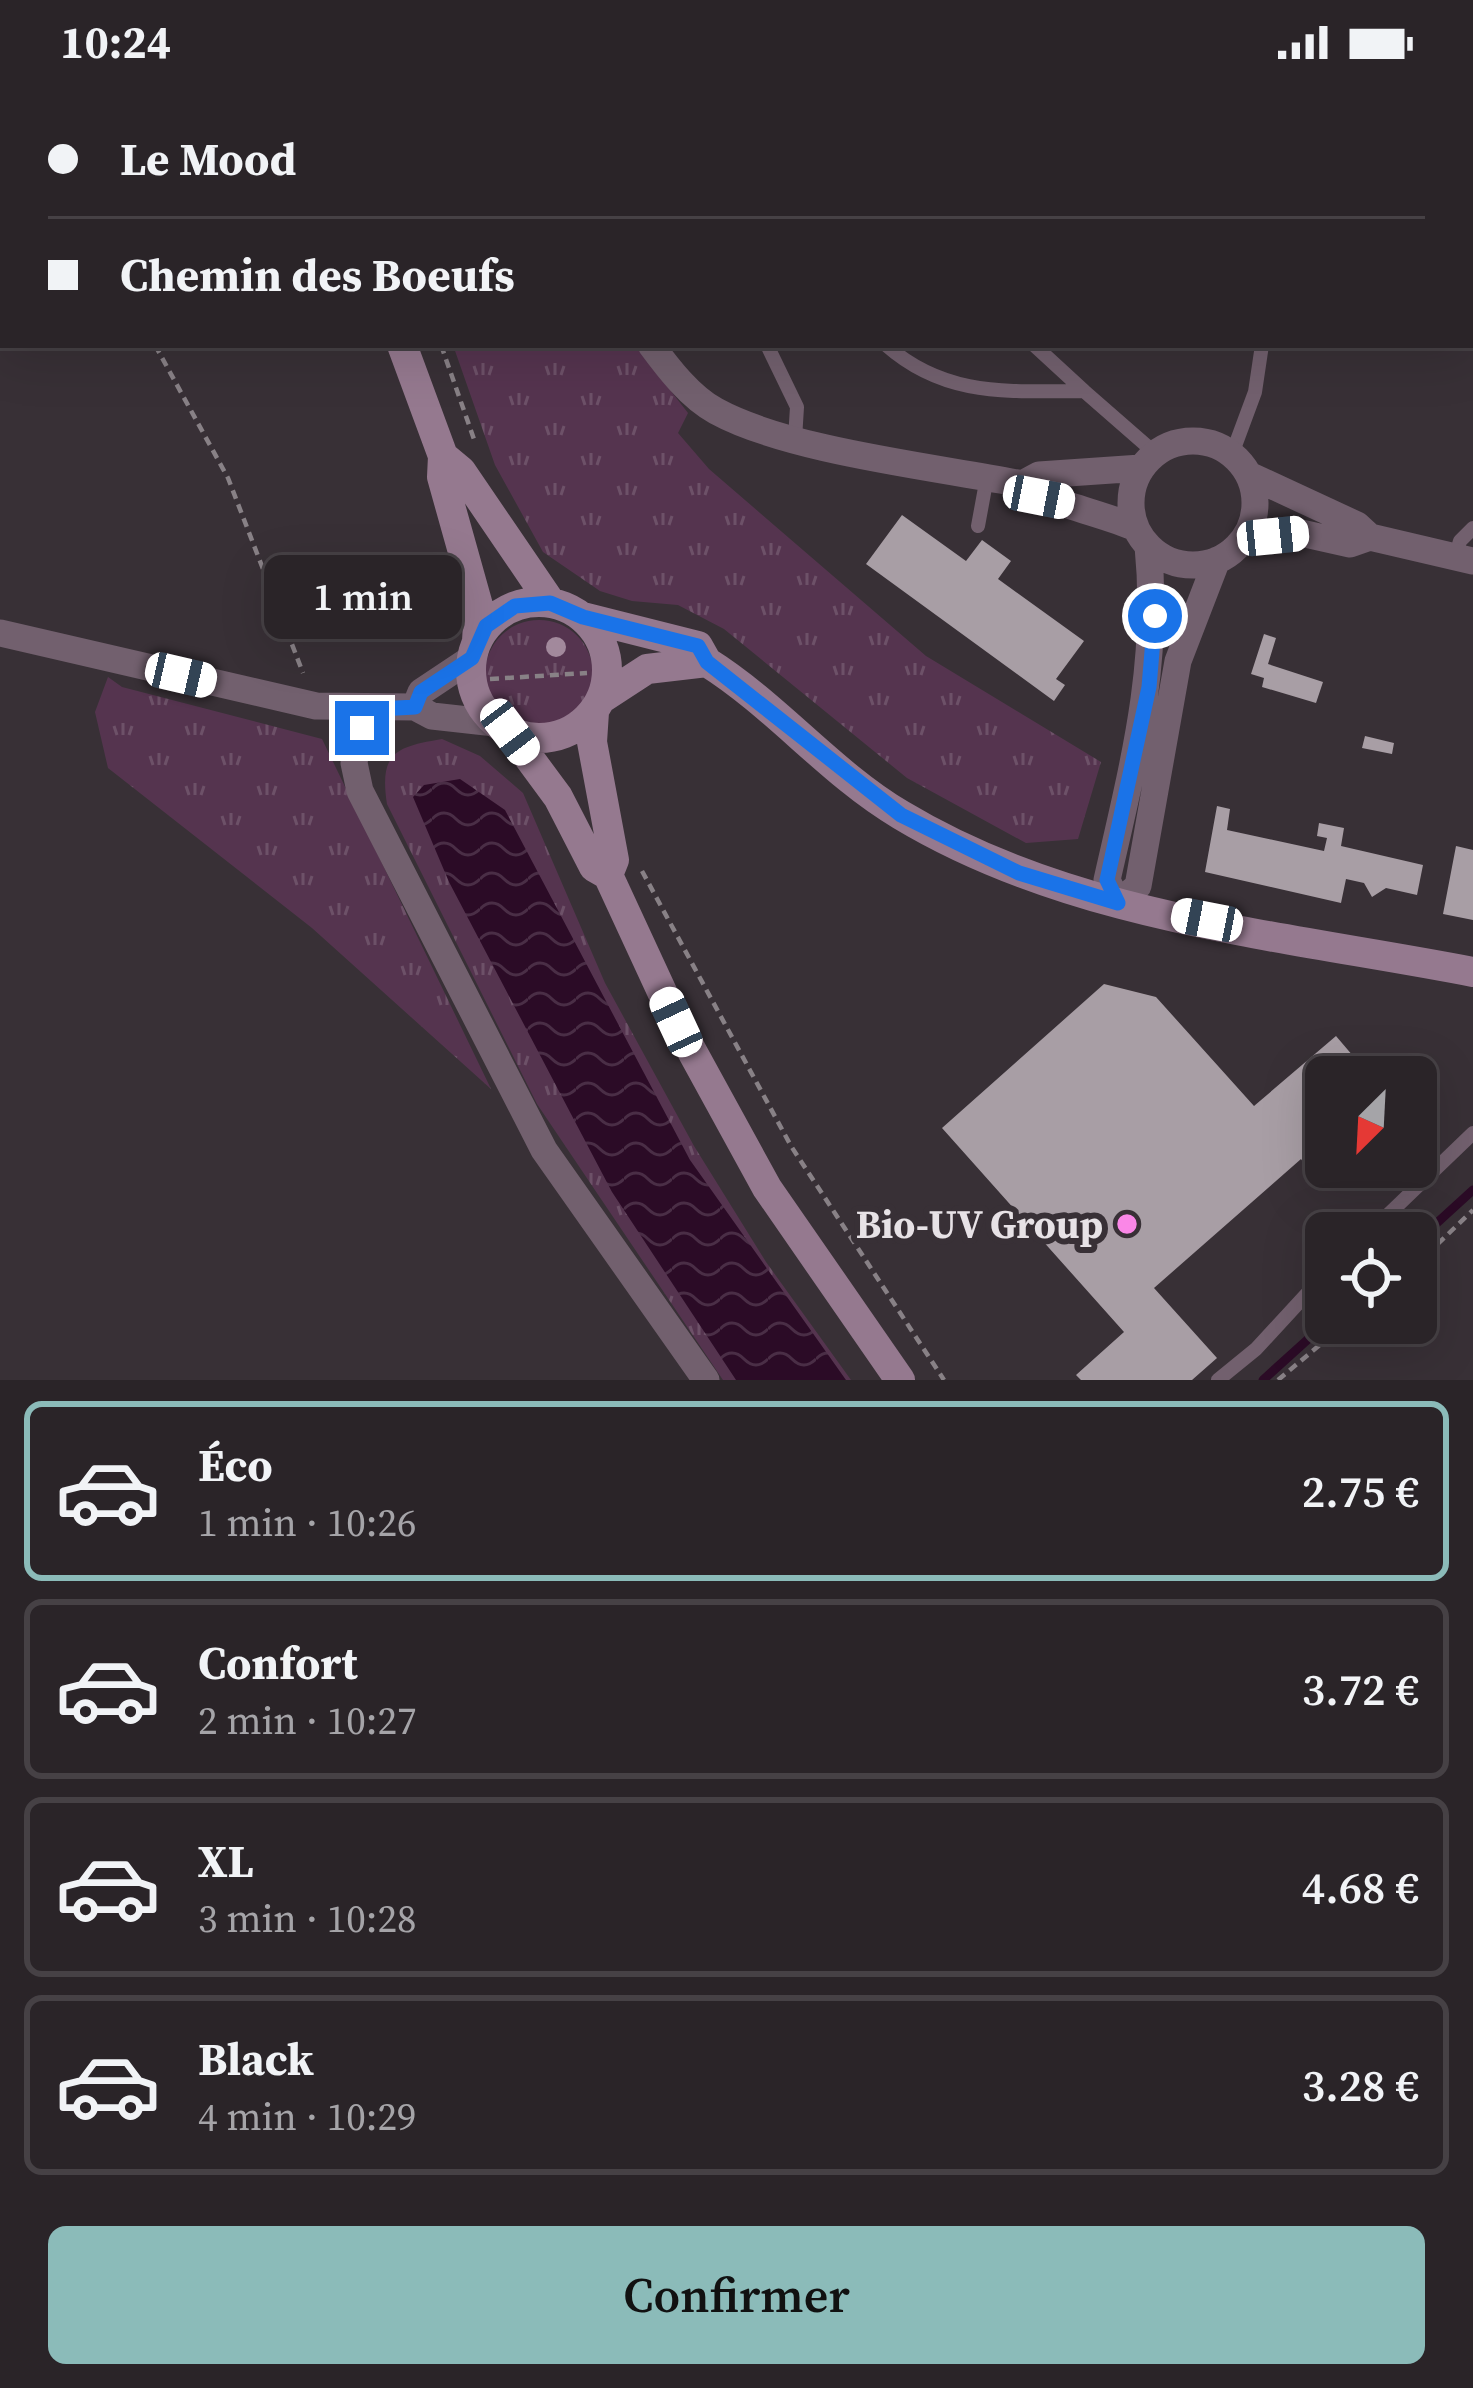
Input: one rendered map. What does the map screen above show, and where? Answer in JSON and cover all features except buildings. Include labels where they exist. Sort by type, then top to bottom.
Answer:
[{"type":"main road","points":[[403,348],[443,456],[442,478],[478,609],[475,694],[558,797],[594,867],[608,874],[676,1022],[767,1189],[900,1380]]},
{"type":"main road","points":[[443,456],[461,471],[550,603]]},
{"type":"main road","points":[[478,660],[500,614],[515,606],[550,603],[583,617],[698,646],[707,662],[901,815],[1019,873],[1118,903],[1473,972]]},
{"type":"main road","points":[[503,727],[545,738],[563,734],[606,682],[603,646],[583,617]]},
{"type":"main road","points":[[596,695],[647,669],[707,662]]},
{"type":"main road","points":[[596,695],[595,760],[614,860],[608,874]]},
{"type":"street","points":[[653,348],[671,372],[713,410],[795,439],[1022,484],[1039,497],[1088,507],[1180,563],[1217,560]]},
{"type":"street","points":[[1022,484],[1039,475],[1148,461],[1194,440],[1357,525],[1370,537],[1464,560]]},
{"type":"street","points":[[1148,461],[1131,507],[1142,537],[1155,616],[1149,687],[1107,880],[1118,903],[1138,886],[1178,661],[1217,560],[1244,539],[1301,533],[1350,544],[1370,537]]},
{"type":"street","points":[[1240,465],[1255,508],[1244,539]]},
{"type":"street","points":[[0,633],[316,706],[415,707],[432,716],[503,727]]},
{"type":"street","points":[[415,707],[421,692],[478,660]]},
{"type":"street","points":[[362,710],[354,763],[360,791],[544,1150],[706,1380]]},
{"type":"lane","points":[[768,348],[797,407],[795,439]]},
{"type":"lane","points":[[889,348],[908,364],[976,392],[1084,391]]},
{"type":"lane","points":[[1037,348],[1148,461]]},
{"type":"lane","points":[[1240,465],[1262,348]]},
{"type":"lane","points":[[977,526],[987,477]]},
{"type":"lane","points":[[1464,560],[1460,541],[1473,528]]},
{"type":"lane","points":[[1391,1212],[1473,1133]]},
{"type":"lane","points":[[1218,1380],[1256,1349],[1305,1296]]},
{"type":"path","points":[[157,348],[228,478],[316,706]]},
{"type":"path","points":[[442,348],[479,454]]},
{"type":"path","points":[[478,660],[596,695]]},
{"type":"path","points":[[633,854],[791,1146],[944,1380]]},
{"type":"path","points":[[1437,1245],[1473,1210]]},
{"type":"path","points":[[1277,1380],[1321,1344]]},
{"type":"green space","points":[[454,348],[637,348],[688,413],[678,433],[709,469],[926,656],[1101,762],[1078,839],[1026,843],[907,778],[724,629],[678,605],[632,601],[600,591],[543,552],[495,465]]},
{"type":"green space","points":[[539,620],[560,624],[577,636],[589,653],[593,674],[589,695],[577,712],[560,724],[539,728],[518,724],[501,712],[489,695],[485,674],[489,653],[501,636],[518,624]]},
{"type":"green space","points":[[108,677],[122,687],[322,739],[491,1089],[312,928],[108,768],[95,712]]},
{"type":"green space","points":[[442,739],[480,756],[523,793],[605,983],[694,1146],[766,1262],[851,1380],[723,1380],[537,1104],[387,804],[386,773],[394,755]]},
{"type":"water","points":[[460,779],[505,810],[690,1160],[846,1380],[736,1380],[612,1192],[449,882],[413,797],[424,785]]},
{"type":"waterway","points":[[1437,1223],[1473,1190]]},
{"type":"waterway","points":[[1263,1380],[1305,1342]]},
{"type":"place","name":"Bio-UV Group","points":[[1127,1224]]},
{"type":"route","points":[[362,728],[362,710],[415,707],[421,692],[472,658],[486,626],[500,614],[533,602],[550,603],[583,617],[698,646],[707,662],[735,680],[859,787],[901,815],[1019,873],[1118,903],[1107,880],[1149,687],[1155,616]]}]
